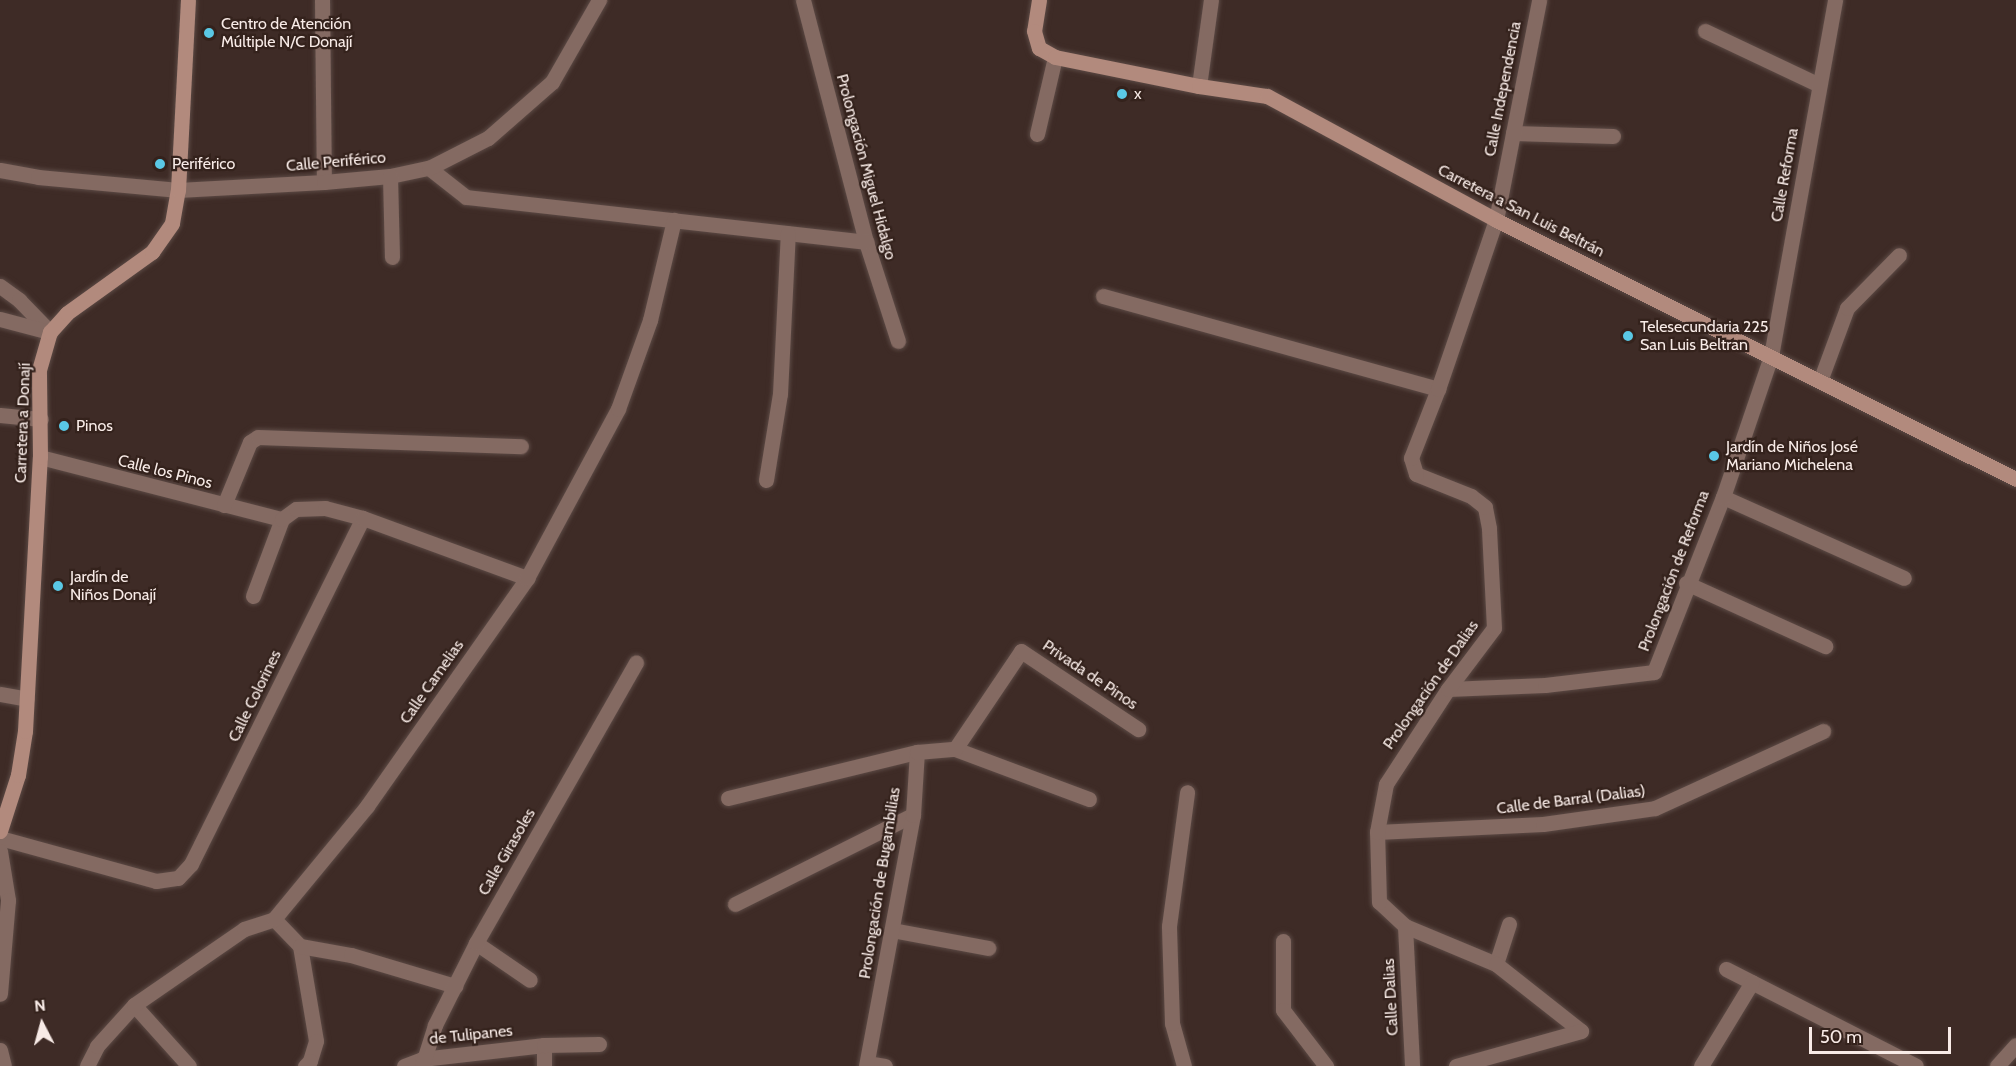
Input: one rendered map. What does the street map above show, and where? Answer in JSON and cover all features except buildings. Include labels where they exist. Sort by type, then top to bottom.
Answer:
[{"type":"main road","name":"Carretera a Donají","points":[[0,831],[18,775],[27,699],[40,457],[39,370],[50,332],[67,313],[152,252],[172,223],[178,190],[188,0]]},
{"type":"main road","points":[[1039,0],[1034,31],[1039,48],[1055,57]]},
{"type":"main road","name":"Carretera a San Luis Beltrán","points":[[1055,57],[1199,86],[1268,96],[1496,220],[2016,479]]},
{"type":"street","points":[[322,0],[324,182]]},
{"type":"street","name":"Calle Periférico","points":[[0,170],[38,177],[178,190],[324,182],[390,176],[429,168],[488,138],[552,82],[599,0]]},
{"type":"street","name":"Prolongación Miguel Hidalgo","points":[[804,0],[866,242],[898,341]]},
{"type":"street","points":[[1199,86],[1211,0]]},
{"type":"street","name":"Calle Independencia","points":[[1496,220],[1539,0]]},
{"type":"street","name":"Calle Reforma","points":[[1771,356],[1836,0]]},
{"type":"street","points":[[1704,31],[1819,85]]},
{"type":"street","points":[[1037,134],[1055,57]]},
{"type":"street","points":[[1513,133],[1613,136]]},
{"type":"street","points":[[429,168],[466,197],[866,242]]},
{"type":"street","points":[[390,176],[392,257]]},
{"type":"street","name":"Calle Camelias","points":[[274,919],[367,806],[527,578],[618,409],[650,320],[674,220]]},
{"type":"street","name":"Prolongación de Dalias","points":[[1456,1066],[1581,1031],[1496,964],[1406,926],[1379,902],[1377,832],[1386,784],[1448,688],[1494,628],[1489,528],[1485,507],[1471,496],[1416,474],[1411,458],[1438,389],[1496,220]]},
{"type":"street","points":[[766,480],[780,394],[788,233]]},
{"type":"street","points":[[1820,381],[1847,308],[1899,255]]},
{"type":"street","points":[[0,286],[19,300],[50,332]]},
{"type":"street","points":[[1103,296],[1438,389]]},
{"type":"street","points":[[0,319],[50,332]]},
{"type":"street","name":"Prolongación de Reforma","points":[[1448,688],[1545,685],[1654,672],[1686,583],[1722,496],[1771,356]]},
{"type":"street","points":[[0,415],[41,419]]},
{"type":"street","points":[[224,505],[250,442],[258,437],[521,446]]},
{"type":"street","name":"Calle los Pinos","points":[[40,457],[282,519]]},
{"type":"street","points":[[1722,496],[1904,578]]},
{"type":"street","points":[[253,596],[282,519],[296,509],[326,508],[363,518],[527,578]]},
{"type":"street","name":"Calle Colorines","points":[[0,838],[156,881],[178,878],[191,864],[363,518]]},
{"type":"street","points":[[1686,583],[1825,646]]},
{"type":"street","name":"Privada de Pinos","points":[[955,749],[1021,651],[1138,729]]},
{"type":"street","name":"Calle Girasoles","points":[[422,1062],[435,1025],[476,943],[636,662]]},
{"type":"street","points":[[0,694],[27,699]]},
{"type":"street","name":"Calle de Barral (Dalias)","points":[[1377,832],[1543,824],[1655,808],[1823,731]]},
{"type":"street","points":[[728,798],[917,752],[955,749],[1089,799]]},
{"type":"street","name":"Prolongación de Bugambilias","points":[[866,1065],[913,814],[917,752]]},
{"type":"street","points":[[1184,1066],[1172,1023],[1169,926],[1187,792]]},
{"type":"street","points":[[735,904],[913,814]]},
{"type":"street","points":[[0,851],[8,900],[0,994]]},
{"type":"street","points":[[87,1066],[97,1046],[134,1005],[244,929],[274,919],[300,946],[316,1041],[310,1061],[305,1066]]},
{"type":"street","points":[[1496,964],[1509,924]]},
{"type":"street","name":"Calle Dalias","points":[[1406,926],[1412,1066]]},
{"type":"street","points":[[892,930],[988,948]]},
{"type":"street","points":[[1283,941],[1283,1010],[1326,1066]]},
{"type":"street","points":[[476,943],[530,980]]},
{"type":"street","points":[[300,946],[351,955],[455,986]]},
{"type":"street","points":[[1726,969],[1916,1066]]},
{"type":"street","points":[[1701,1066],[1752,982]]},
{"type":"street","points":[[134,1005],[189,1066]]},
{"type":"street","name":"de Tulipanes","points":[[404,1066],[544,1045],[599,1044]]},
{"type":"street","points":[[544,1045],[544,1066]]},
{"type":"street","points":[[1997,1066],[2016,1045]]},
{"type":"street","points":[[0,1050],[4,1066]]},
{"type":"street","points":[[866,1065],[885,1066]]},
{"type":"place","name":"Centro de Atención Múltiple N/C Donají","points":[[209,33]]},
{"type":"place","name":"x","points":[[1122,94]]},
{"type":"place","name":"Periférico","points":[[160,164]]},
{"type":"place","name":"Telesecundaria 225 San Luis Beltran","points":[[1628,336]]},
{"type":"place","name":"Pinos","points":[[64,426]]},
{"type":"place","name":"Jardín de Niños José Mariano Michelena","points":[[1714,456]]},
{"type":"place","name":"Jardín de Niños Donají","points":[[58,586]]}]
